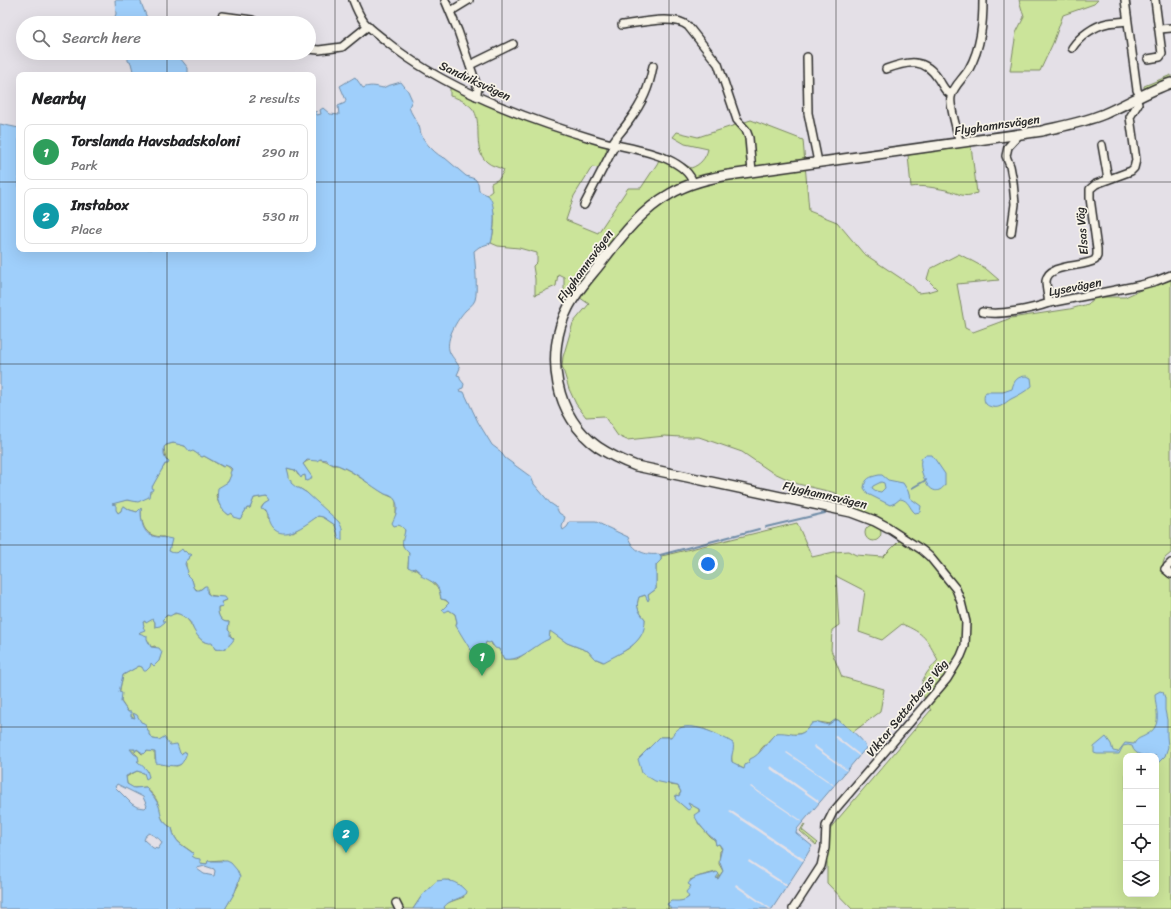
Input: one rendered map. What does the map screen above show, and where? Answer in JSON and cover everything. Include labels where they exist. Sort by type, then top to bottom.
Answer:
[{"type":"street","name":"Sandviksvägen","points":[[353,0],[358,12],[368,26],[413,62],[476,96],[552,126],[598,141],[659,155],[683,169],[690,176],[693,183]]},
{"type":"street","points":[[445,0],[451,11],[478,89],[476,96]]},
{"type":"street","points":[[451,11],[469,0]]},
{"type":"street","points":[[959,142],[951,102],[951,94],[969,69],[979,45],[982,28],[982,0]]},
{"type":"street","points":[[1125,0],[1138,97]]},
{"type":"street","points":[[1148,59],[1162,56],[1160,30],[1155,0]]},
{"type":"street","points":[[622,25],[658,20],[679,21],[688,26],[718,64],[737,120],[746,130],[749,138],[752,172]]},
{"type":"street","points":[[1072,48],[1078,39],[1094,28],[1107,24],[1127,22]]},
{"type":"street","points":[[316,49],[342,47],[368,26]]},
{"type":"street","points":[[1160,30],[1171,28]]},
{"type":"street","points":[[470,65],[513,44]]},
{"type":"street","points":[[807,57],[808,112],[818,162]]},
{"type":"street","points":[[886,69],[907,62],[923,65],[936,74],[945,90],[951,94]]},
{"type":"street","points":[[584,206],[614,145],[645,95],[653,66]]},
{"type":"street","name":"Flyghamnsvägen","points":[[888,528],[869,518],[851,512],[630,464],[597,447],[582,432],[571,416],[559,390],[555,366],[557,341],[567,309],[618,240],[641,215],[669,194],[693,183],[724,175],[1042,131],[1078,122],[1105,113],[1171,83]]},
{"type":"street","name":"Elsas Väg","points":[[1049,303],[1046,282],[1049,273],[1056,269],[1081,265],[1095,260],[1097,256],[1090,193],[1092,186],[1131,171],[1136,164],[1130,117],[1138,104],[1138,97]]},
{"type":"street","points":[[1011,233],[1015,204],[1013,182],[1010,166],[1006,156],[1006,149],[1018,136],[1018,134]]},
{"type":"street","points":[[1102,145],[1108,179]]},
{"type":"street","name":"Lysevägen","points":[[982,312],[996,313],[1034,307],[1141,285],[1171,275]]},
{"type":"street","name":"Viktor Setterbergs Väg","points":[[793,909],[822,866],[826,826],[833,812],[947,679],[961,656],[965,646],[966,622],[956,589],[930,557],[922,550],[888,528]]},
{"type":"street","points":[[1171,563],[1166,569],[1171,574]]},
{"type":"green space","points":[[1019,0],[1098,0],[1094,4],[1063,15],[1053,43],[1040,71],[1010,71],[1016,33],[1024,17]]},
{"type":"green space","points":[[1171,75],[1171,79],[1146,90],[1144,88],[1144,86]]},
{"type":"green space","points":[[450,87],[527,121],[607,146],[606,153],[599,168],[592,167],[574,196],[566,220],[598,233],[628,188],[641,188],[663,152],[691,168],[702,161],[708,149],[685,144],[673,137],[677,132],[698,137],[751,120],[803,140],[809,211],[837,222],[863,253],[911,285],[918,293],[937,289],[927,279],[930,269],[959,254],[985,268],[999,280],[957,284],[965,328],[973,332],[1011,318],[1070,309],[1088,304],[1096,297],[1125,297],[1171,279],[1171,553],[1165,558],[1160,571],[1171,579],[1171,909],[852,909],[827,883],[827,837],[832,826],[931,710],[922,690],[922,682],[927,673],[938,660],[931,646],[920,634],[902,624],[882,640],[859,632],[865,591],[836,576],[839,625],[832,630],[831,650],[842,677],[884,689],[880,712],[853,732],[838,720],[835,720],[831,724],[818,722],[811,725],[800,734],[776,733],[744,769],[732,763],[731,742],[704,729],[671,737],[660,737],[654,744],[670,785],[678,786],[681,792],[678,796],[678,801],[688,810],[688,803],[699,809],[698,823],[710,837],[715,840],[716,845],[719,844],[722,850],[720,851],[719,864],[723,871],[717,879],[716,872],[690,880],[691,885],[689,897],[685,900],[668,904],[671,909],[445,909],[444,907],[447,903],[464,897],[460,885],[454,884],[450,880],[437,881],[423,894],[413,909],[225,909],[239,884],[222,860],[208,861],[207,864],[200,863],[192,856],[194,854],[177,841],[172,828],[163,821],[159,806],[153,795],[146,787],[133,788],[127,784],[126,777],[137,771],[144,773],[149,777],[136,761],[138,756],[129,748],[138,750],[142,754],[147,751],[155,752],[155,759],[160,764],[177,766],[181,764],[183,752],[181,754],[170,745],[153,739],[149,735],[147,728],[133,714],[135,718],[131,717],[131,713],[126,709],[120,699],[123,675],[139,666],[142,667],[159,661],[160,657],[155,646],[151,647],[147,639],[139,633],[143,627],[143,622],[153,619],[155,622],[155,627],[164,622],[162,620],[167,616],[180,614],[190,622],[201,639],[206,642],[212,642],[215,649],[226,647],[234,639],[229,632],[229,622],[222,620],[218,613],[218,607],[223,606],[220,603],[227,600],[221,597],[209,595],[205,586],[198,591],[194,587],[192,580],[186,574],[186,560],[189,559],[189,554],[178,552],[174,554],[169,551],[164,537],[148,533],[143,525],[141,508],[137,512],[124,506],[118,513],[111,503],[127,500],[136,501],[149,495],[157,477],[169,461],[166,460],[164,447],[168,444],[178,444],[223,467],[225,465],[229,468],[231,475],[229,480],[216,495],[224,511],[229,515],[231,513],[240,519],[247,508],[250,508],[254,498],[266,496],[270,500],[264,503],[261,507],[267,513],[267,519],[293,532],[318,516],[323,517],[335,525],[339,537],[342,528],[307,493],[294,487],[289,480],[287,468],[295,470],[298,475],[305,475],[306,481],[310,475],[303,464],[310,460],[318,459],[333,465],[338,465],[394,498],[396,501],[398,524],[405,530],[403,546],[409,553],[408,567],[417,570],[437,587],[441,599],[449,603],[443,610],[449,610],[455,614],[457,622],[456,626],[482,650],[488,651],[485,645],[486,642],[491,642],[492,645],[499,649],[504,659],[517,659],[549,639],[550,630],[567,643],[588,651],[594,658],[603,662],[625,650],[636,642],[643,629],[645,619],[638,609],[637,604],[639,597],[646,595],[648,600],[648,595],[656,589],[656,565],[661,560],[661,556],[797,523],[812,557],[834,552],[848,551],[856,555],[883,557],[901,539],[882,527],[842,513],[836,493],[798,484],[770,471],[742,452],[699,437],[665,436],[627,440],[618,436],[604,416],[586,417],[576,404],[569,389],[562,366],[563,357],[573,323],[589,304],[573,293],[564,291],[564,277],[558,274],[556,286],[535,295],[533,266],[537,262],[537,253],[519,248],[498,246],[491,243],[494,212],[487,195],[492,191],[491,183],[499,179],[504,170],[489,163],[482,156],[478,143],[477,120],[475,114],[472,108],[462,100],[450,96]]},
{"type":"green space","points":[[971,146],[977,193],[972,195],[961,195],[946,190],[920,186],[911,187],[908,155]]},
{"type":"green space","points":[[870,525],[876,525],[881,530],[879,539],[876,541],[870,541],[865,536],[865,530]]},
{"type":"green space","points":[[804,824],[805,825],[802,830],[818,843],[816,845],[800,831]]},
{"type":"water","points":[[115,0],[140,0],[146,16],[115,16]]},
{"type":"water","points":[[182,60],[188,68],[188,72],[131,72],[133,71],[131,63],[128,61]]},
{"type":"water","points":[[355,77],[363,88],[373,86],[383,88],[401,82],[408,91],[412,100],[409,107],[419,125],[421,134],[425,141],[435,152],[445,158],[466,176],[475,179],[478,183],[479,191],[488,195],[491,199],[494,218],[491,243],[479,247],[474,251],[476,283],[475,300],[465,311],[453,329],[448,345],[450,352],[460,368],[457,375],[460,376],[460,379],[464,384],[463,388],[459,391],[464,392],[478,422],[492,445],[500,451],[505,458],[531,477],[534,484],[550,503],[565,517],[562,527],[563,530],[570,522],[596,522],[628,537],[633,546],[640,552],[659,554],[661,556],[661,560],[656,565],[656,589],[648,595],[648,601],[645,595],[639,597],[637,604],[638,609],[645,619],[644,628],[637,641],[625,651],[604,662],[594,658],[588,651],[567,643],[550,631],[549,639],[522,656],[516,658],[504,659],[499,649],[495,648],[491,642],[486,642],[485,645],[488,651],[487,653],[482,650],[483,655],[480,659],[470,649],[456,626],[457,622],[455,614],[449,610],[445,612],[442,610],[449,603],[446,600],[441,599],[439,590],[435,584],[421,576],[422,574],[415,568],[412,569],[408,567],[409,553],[402,543],[405,530],[398,525],[394,526],[392,523],[397,506],[392,497],[352,472],[338,465],[331,464],[327,460],[307,460],[303,464],[312,477],[310,480],[306,481],[305,475],[301,478],[295,470],[287,468],[291,483],[307,493],[339,522],[342,528],[342,540],[339,539],[335,525],[323,517],[318,516],[309,523],[291,532],[280,533],[273,528],[265,510],[261,508],[264,503],[269,500],[266,496],[254,498],[250,508],[247,508],[240,519],[233,517],[232,513],[229,515],[223,510],[217,496],[218,488],[228,482],[232,469],[230,467],[225,465],[224,467],[204,456],[202,457],[193,451],[190,452],[185,446],[173,443],[166,445],[164,447],[164,455],[166,460],[169,462],[168,464],[165,464],[152,487],[152,491],[150,491],[149,497],[138,502],[127,500],[112,504],[116,505],[116,510],[118,513],[124,506],[137,512],[141,508],[142,523],[147,533],[152,536],[172,539],[169,551],[173,553],[176,553],[182,549],[184,552],[185,551],[192,555],[185,564],[188,572],[186,574],[192,580],[196,590],[200,590],[207,586],[207,593],[211,596],[225,597],[227,600],[221,602],[223,606],[218,607],[218,613],[222,620],[229,622],[228,630],[230,632],[230,636],[234,639],[231,644],[226,647],[215,649],[212,643],[203,641],[200,638],[190,622],[183,616],[175,613],[170,616],[167,615],[162,620],[165,622],[160,626],[155,627],[155,622],[153,619],[146,623],[145,621],[143,622],[143,627],[145,630],[139,633],[147,636],[151,647],[159,648],[162,652],[159,661],[154,666],[151,663],[150,667],[146,671],[139,666],[123,675],[119,692],[122,693],[121,702],[128,712],[131,712],[131,717],[135,718],[133,713],[137,715],[141,722],[144,723],[149,735],[153,739],[159,740],[164,737],[170,745],[177,744],[180,753],[181,754],[185,751],[186,755],[181,764],[176,766],[156,763],[155,752],[147,751],[144,754],[137,749],[135,752],[135,749],[130,749],[138,756],[139,761],[137,761],[147,770],[149,777],[146,779],[144,773],[137,771],[126,776],[127,784],[134,788],[146,787],[159,806],[162,819],[172,828],[177,841],[194,854],[192,856],[200,859],[200,863],[207,864],[208,861],[227,861],[231,863],[237,870],[240,877],[235,892],[225,909],[181,909],[176,907],[174,909],[0,909],[0,124],[16,127],[16,252],[316,252],[316,111],[317,115],[321,114],[320,110],[323,108],[330,114],[339,115],[338,106],[345,103],[346,100],[340,86]],"holes":[[[117,784],[143,797],[147,806],[145,808],[137,807],[115,787]],[[149,833],[157,837],[162,843],[158,849],[153,848],[144,840],[146,835]],[[205,866],[214,869],[214,876],[204,874],[197,869]]]},
{"type":"water","points":[[1027,376],[1031,378],[1032,386],[1019,395],[1000,406],[995,407],[988,406],[984,401],[986,392],[1003,392],[1012,389],[1017,379]]},
{"type":"water","points":[[925,455],[932,455],[945,474],[945,485],[940,490],[935,491],[930,488],[924,477],[921,459]]},
{"type":"water","points":[[882,475],[888,480],[903,483],[910,498],[921,506],[920,512],[915,513],[903,500],[900,499],[890,505],[868,494],[864,488],[868,478]],"holes":[[[881,482],[884,483],[885,488],[881,492],[872,488]]]},
{"type":"water","points":[[1160,691],[1163,692],[1167,720],[1168,747],[1165,756],[1159,762],[1159,753],[1138,753],[1132,746],[1128,745],[1123,746],[1119,754],[1094,753],[1094,747],[1106,737],[1111,744],[1113,751],[1118,752],[1125,743],[1134,744],[1138,739],[1152,731],[1157,722],[1155,694]]},
{"type":"water","points":[[835,720],[838,720],[862,740],[866,748],[797,829],[796,833],[812,846],[772,909],[671,909],[667,904],[671,901],[683,900],[689,897],[686,892],[691,886],[688,884],[693,879],[717,872],[719,874],[716,878],[718,879],[723,871],[719,860],[722,848],[719,844],[716,845],[715,840],[703,829],[696,819],[694,815],[700,811],[699,809],[688,803],[691,808],[688,810],[675,799],[676,795],[679,796],[681,792],[678,786],[655,781],[642,773],[638,759],[660,737],[671,737],[676,730],[680,728],[693,727],[708,731],[733,743],[732,762],[744,769],[745,765],[750,759],[761,751],[776,733],[799,734],[807,729],[812,723],[818,722],[828,725]]},
{"type":"water","points":[[444,880],[457,884],[467,893],[446,904],[444,907],[445,909],[413,909],[423,894],[437,881]]},
{"type":"pier","points":[[836,736],[859,754],[860,757],[834,737]]},
{"type":"pier","points":[[814,745],[846,769],[847,771],[813,747]]},
{"type":"pier","points":[[787,752],[833,784],[834,786],[786,753]]},
{"type":"pier","points":[[771,766],[818,800],[819,803],[769,768]]},
{"type":"pier","points":[[751,786],[801,820],[802,822],[750,787]]},
{"type":"pier","points":[[730,810],[804,860],[802,861],[729,812]]},
{"type":"pier","points":[[749,860],[786,884],[787,886],[748,862]]},
{"type":"pier","points":[[736,884],[772,909],[769,909],[735,886]]},
{"type":"waterway","points":[[912,488],[926,480]]},
{"type":"waterway","points":[[766,527],[825,513]]},
{"type":"waterway","points":[[660,555],[759,529]]},
{"type":"place","name":"Torslanda Havsbadskoloni","points":[[482,676]]},
{"type":"place","name":"Instabox","points":[[346,853]]}]
